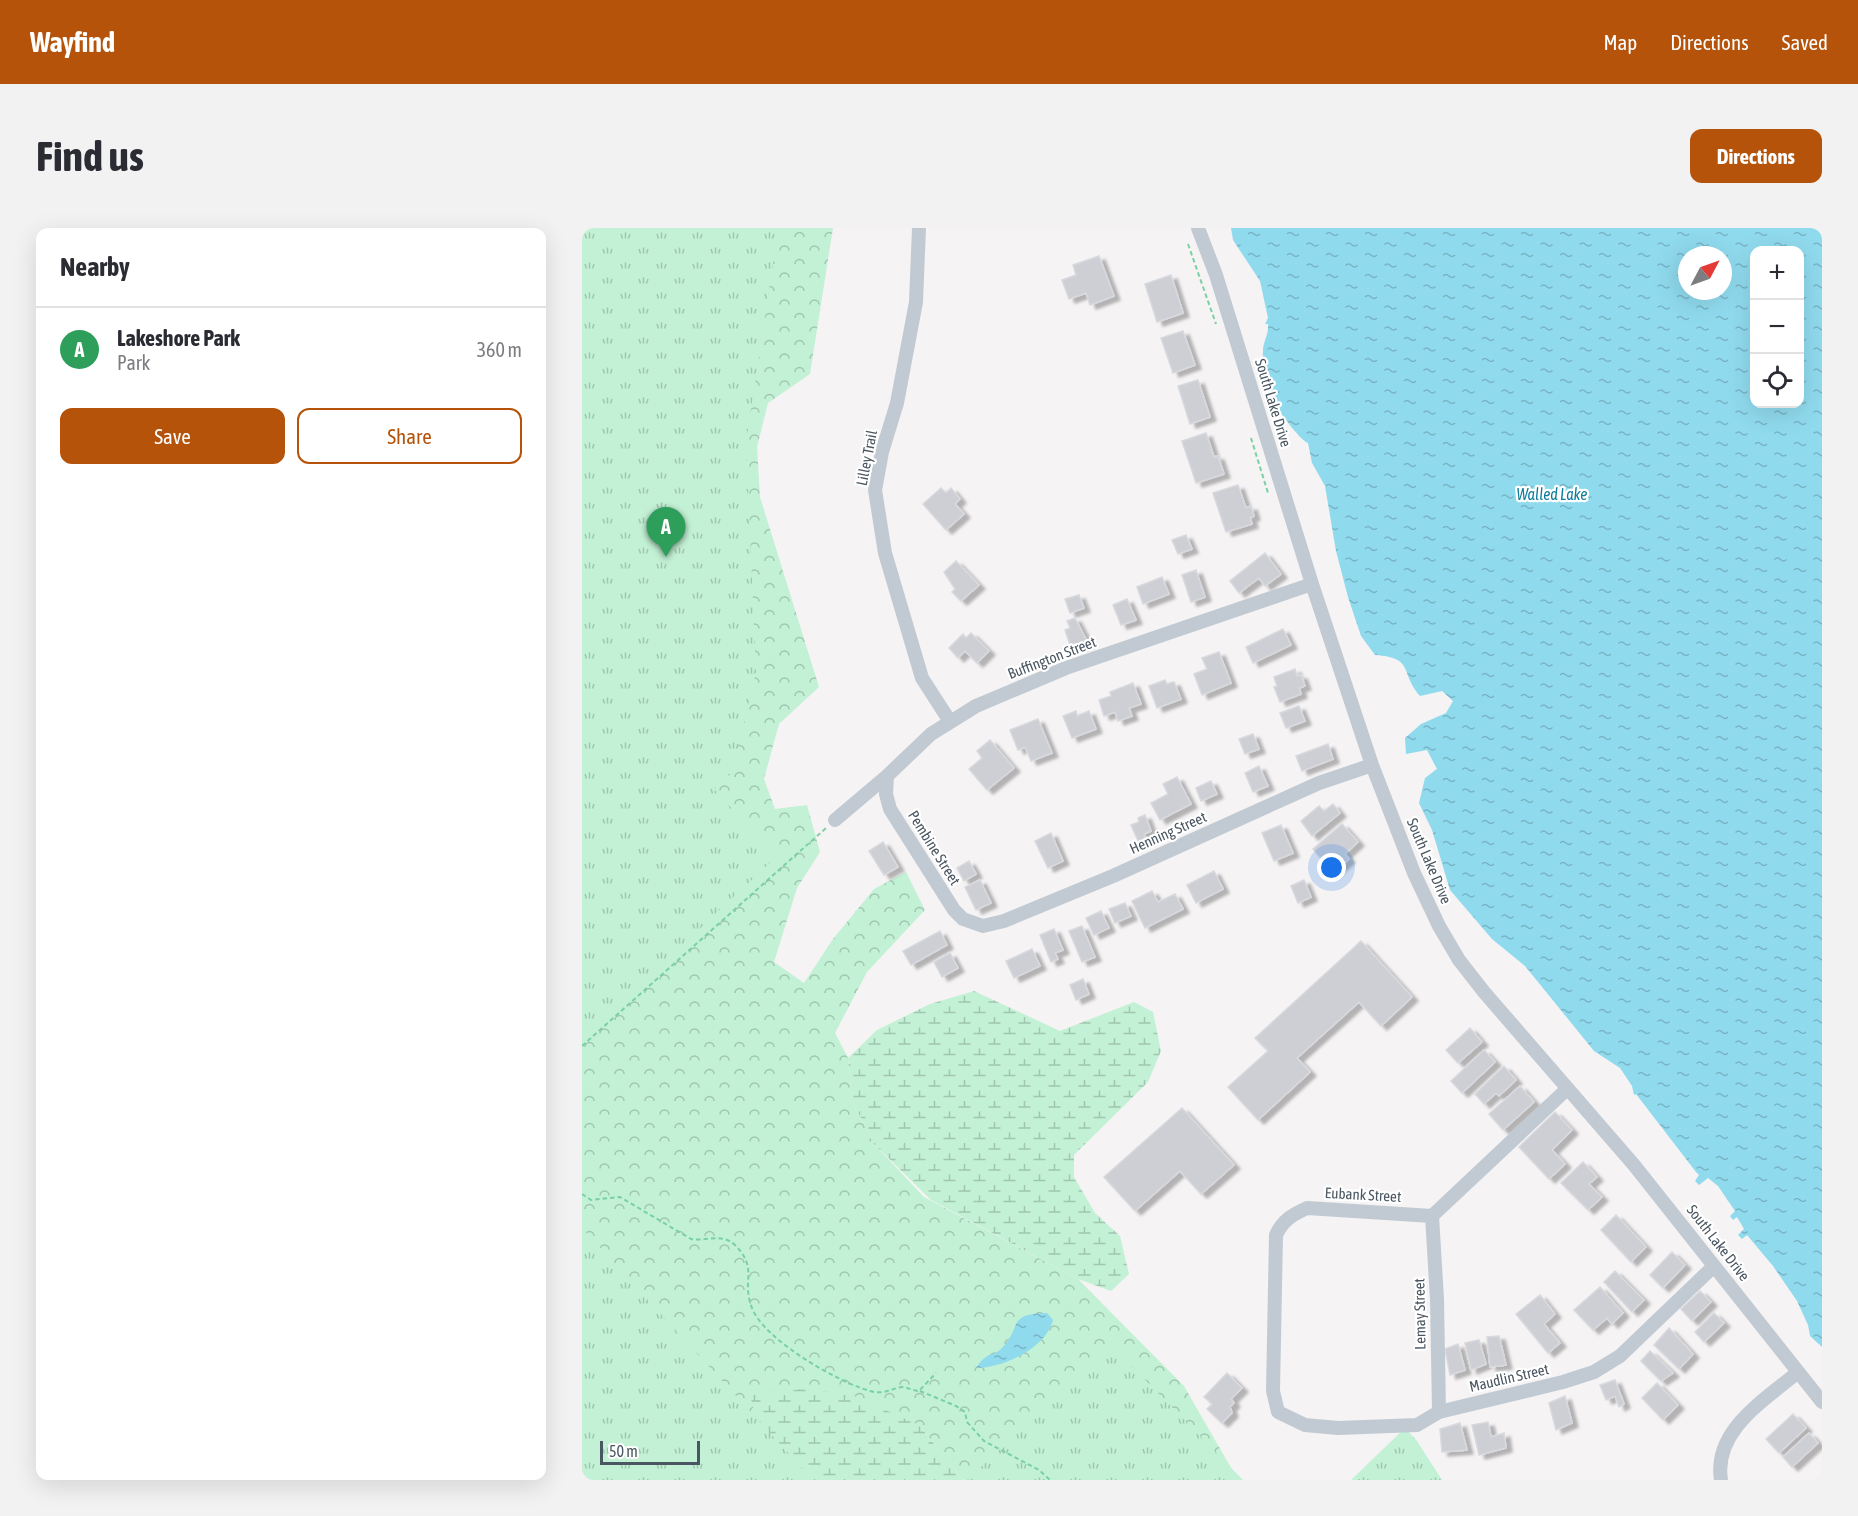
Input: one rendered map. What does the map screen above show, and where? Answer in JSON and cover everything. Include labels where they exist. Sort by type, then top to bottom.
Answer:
[{"type":"street","name":"Lilley Trail","points":[[919,228],[916,302],[897,403],[882,452],[875,490],[885,553],[922,678],[949,720]]},
{"type":"street","name":"South Lake Drive","points":[[1198,228],[1372,765],[1414,873],[1449,944],[1484,992],[1634,1165],[1822,1402]]},
{"type":"street","name":"Buffington Street","points":[[835,820],[949,720],[993,698],[1066,668],[1312,584]]},
{"type":"street","name":"Henning Street","points":[[976,924],[983,926],[1004,921],[1113,876],[1319,783],[1372,765]]},
{"type":"street","name":"Pembine Street","points":[[887,776],[886,794],[890,809],[954,910],[963,919],[976,924]]},
{"type":"street","points":[[1432,1216],[1567,1089]]},
{"type":"street","name":"Eubank Street","points":[[1278,1412],[1273,1391],[1276,1236],[1281,1224],[1292,1215],[1307,1208],[1432,1216]]},
{"type":"street","name":"Lemay Street","points":[[1432,1216],[1437,1299],[1439,1412]]},
{"type":"street","name":"Maudlin Street","points":[[1278,1412],[1305,1425],[1338,1428],[1418,1425],[1439,1412],[1563,1382],[1594,1372],[1636,1343],[1714,1266]]},
{"type":"street","points":[[1721,1480],[1719,1466],[1729,1437],[1752,1410],[1798,1372]]},
{"type":"path","points":[[582,1046],[835,820]]},
{"type":"path","points":[[582,1194],[591,1200],[620,1197],[691,1239],[698,1240],[716,1236],[733,1243],[747,1259],[750,1267],[747,1286],[752,1310],[776,1339],[809,1362],[870,1391],[885,1393],[904,1387],[956,1406],[965,1412],[967,1422],[984,1441],[1039,1470],[1050,1480]]},
{"type":"path","points":[[919,1391],[936,1373]]},
{"type":"green space","points":[[582,228],[792,228],[776,244],[746,442],[756,672],[732,773],[714,789],[776,857],[582,1039]]},
{"type":"green space","points":[[759,228],[833,228],[810,374],[768,403],[757,447],[760,497],[819,687],[779,724],[764,779],[775,809],[807,805],[820,852],[797,888],[774,962],[804,983],[833,939],[874,889],[906,872],[925,910],[867,972],[835,1033],[848,1058],[852,1100],[874,1144],[924,1197],[1078,1279],[1184,1386],[1238,1480],[963,1480],[919,1425],[763,1455],[582,1471],[582,928],[715,456]]},
{"type":"green space","points":[[974,991],[1060,1031],[1134,1002],[1153,1012],[1161,1051],[1148,1082],[1074,1155],[1074,1177],[1095,1213],[1120,1236],[1129,1274],[1111,1291],[1078,1279],[931,1200],[874,1144],[852,1100],[848,1058],[877,1030],[930,1004]]},
{"type":"green space","points":[[582,1228],[813,1480],[582,1480]]},
{"type":"green space","points":[[1112,1346],[1243,1480],[967,1480]]},
{"type":"green space","points":[[802,1389],[850,1394],[919,1425],[963,1480],[765,1480],[763,1454],[750,1394]]},
{"type":"green space","points":[[1405,1428],[1417,1441],[1442,1480],[1351,1480]]},
{"type":"water","name":"Walled Lake","points":[[1231,228],[1822,228],[1822,1347],[1810,1336],[1808,1325],[1797,1301],[1773,1266],[1747,1235],[1742,1239],[1738,1235],[1744,1229],[1737,1217],[1733,1220],[1730,1216],[1735,1211],[1718,1186],[1708,1178],[1699,1185],[1695,1181],[1699,1175],[1636,1094],[1634,1095],[1632,1086],[1620,1068],[1594,1051],[1525,966],[1492,939],[1450,890],[1432,830],[1419,803],[1425,778],[1437,769],[1427,750],[1406,754],[1405,738],[1421,724],[1446,713],[1453,701],[1442,691],[1420,696],[1405,667],[1396,659],[1375,655],[1361,636],[1336,551],[1325,486],[1312,463],[1308,443],[1286,420],[1267,389],[1263,347],[1268,328],[1268,324],[1265,324],[1268,318],[1260,281],[1233,240]]},
{"type":"water","points":[[1047,1313],[1053,1320],[1049,1330],[1033,1347],[1011,1360],[976,1368],[987,1356],[1002,1348],[1020,1319],[1034,1314]]},
{"type":"building","points":[[1099,256],[1114,296],[1090,305],[1086,293],[1069,299],[1062,280],[1076,275],[1073,265]]},
{"type":"building","points":[[1171,275],[1183,313],[1157,322],[1145,284]]},
{"type":"building","points":[[1183,331],[1195,365],[1173,373],[1161,338]]},
{"type":"building","points":[[1198,380],[1210,417],[1190,424],[1178,386]]},
{"type":"building","points":[[1206,433],[1214,457],[1218,456],[1224,474],[1196,483],[1182,441]]},
{"type":"building","points":[[1238,485],[1246,508],[1251,506],[1254,516],[1250,518],[1252,524],[1226,532],[1213,493]]},
{"type":"building","points":[[941,488],[946,493],[951,488],[960,499],[955,504],[964,514],[946,530],[923,504]]},
{"type":"building","points":[[1186,535],[1192,549],[1178,554],[1172,540]]},
{"type":"building","points":[[1265,553],[1281,574],[1265,586],[1259,578],[1239,593],[1230,581]]},
{"type":"building","points":[[956,561],[979,585],[961,601],[952,592],[955,589],[944,572]]},
{"type":"building","points":[[1196,570],[1205,597],[1191,602],[1182,575]]},
{"type":"building","points":[[1162,577],[1169,594],[1143,604],[1137,587]]},
{"type":"building","points":[[1079,595],[1084,608],[1070,613],[1065,599]]},
{"type":"building","points":[[1127,599],[1136,620],[1121,625],[1113,605]]},
{"type":"building","points":[[1075,618],[1088,643],[1076,647],[1075,643],[1070,645],[1065,630],[1070,628],[1067,621]]},
{"type":"building","points":[[1283,629],[1291,645],[1253,663],[1246,647]]},
{"type":"building","points":[[971,633],[989,651],[977,663],[965,651],[958,658],[949,648],[963,634],[966,638]]},
{"type":"building","points":[[1219,652],[1231,683],[1202,695],[1194,674],[1207,669],[1202,658]]},
{"type":"building","points":[[1295,669],[1297,676],[1301,675],[1305,686],[1299,688],[1301,694],[1280,702],[1274,687],[1277,686],[1274,677]]},
{"type":"building","points":[[1165,680],[1167,684],[1174,682],[1181,699],[1157,708],[1149,686]]},
{"type":"building","points":[[1133,683],[1141,704],[1129,708],[1132,716],[1118,721],[1115,712],[1104,716],[1099,700],[1111,696],[1110,692]]},
{"type":"building","points":[[1299,706],[1305,721],[1286,728],[1280,713]]},
{"type":"building","points":[[1076,711],[1077,716],[1089,711],[1096,729],[1072,738],[1063,716]]},
{"type":"building","points":[[1038,719],[1052,753],[1031,761],[1025,747],[1018,750],[1010,730]]},
{"type":"building","points":[[1253,734],[1259,749],[1245,754],[1239,739]]},
{"type":"building","points":[[990,740],[1014,768],[987,790],[969,769],[982,758],[977,751]]},
{"type":"building","points":[[1328,744],[1333,759],[1302,771],[1296,756]]},
{"type":"building","points":[[1259,766],[1268,786],[1253,792],[1245,773]]},
{"type":"building","points":[[1177,777],[1191,804],[1160,820],[1151,803],[1168,794],[1163,784]]},
{"type":"building","points":[[1211,781],[1217,794],[1201,801],[1196,788]]},
{"type":"building","points":[[1333,804],[1340,813],[1312,836],[1301,821],[1319,806],[1324,811]]},
{"type":"building","points":[[1145,815],[1151,831],[1144,834],[1147,840],[1139,843],[1131,825],[1139,822],[1138,818]]},
{"type":"building","points":[[1342,824],[1358,842],[1345,854],[1349,859],[1333,873],[1313,849]]},
{"type":"building","points":[[1281,825],[1293,853],[1274,861],[1262,833]]},
{"type":"building","points":[[1051,833],[1063,861],[1048,868],[1035,841]]},
{"type":"building","points":[[883,842],[898,867],[884,875],[869,851]]},
{"type":"building","points":[[969,861],[976,874],[964,881],[957,868]]},
{"type":"building","points":[[1214,871],[1223,889],[1196,903],[1187,885]]},
{"type":"building","points":[[980,880],[991,903],[976,910],[965,887]]},
{"type":"building","points":[[1304,880],[1311,897],[1298,903],[1291,886]]},
{"type":"building","points":[[1152,891],[1158,902],[1175,894],[1183,909],[1145,928],[1132,901]]},
{"type":"building","points":[[1125,903],[1131,916],[1115,923],[1109,909]]},
{"type":"building","points":[[1101,911],[1109,928],[1094,935],[1086,918]]},
{"type":"building","points":[[1082,926],[1095,957],[1082,962],[1069,931]]},
{"type":"building","points":[[1054,929],[1063,950],[1055,953],[1058,959],[1051,962],[1040,935]]},
{"type":"building","points":[[940,931],[947,945],[911,965],[903,951]]},
{"type":"building","points":[[1361,941],[1412,997],[1381,1026],[1359,1002],[1297,1058],[1310,1072],[1258,1120],[1228,1087],[1268,1051],[1255,1038]]},
{"type":"building","points":[[1032,949],[1040,966],[1014,978],[1006,961]]},
{"type":"building","points":[[950,953],[958,968],[942,977],[934,962]]},
{"type":"building","points":[[1083,979],[1089,994],[1076,1000],[1070,985]]},
{"type":"building","points":[[1470,1028],[1482,1042],[1458,1063],[1446,1050]]},
{"type":"building","points":[[1484,1050],[1495,1062],[1462,1093],[1451,1081]]},
{"type":"building","points":[[1504,1066],[1516,1080],[1499,1096],[1496,1093],[1484,1104],[1475,1094]]},
{"type":"building","points":[[1520,1086],[1534,1102],[1503,1130],[1489,1114]]},
{"type":"building","points":[[1182,1108],[1234,1165],[1201,1194],[1180,1171],[1135,1211],[1104,1177]]},
{"type":"building","points":[[1555,1112],[1572,1130],[1552,1150],[1565,1164],[1549,1179],[1519,1147]]},
{"type":"building","points":[[1583,1162],[1597,1177],[1589,1184],[1602,1197],[1588,1210],[1561,1183]]},
{"type":"building","points":[[1616,1215],[1646,1247],[1631,1262],[1601,1230]]},
{"type":"building","points":[[1672,1252],[1685,1265],[1663,1288],[1650,1275]]},
{"type":"building","points":[[1615,1271],[1644,1300],[1632,1312],[1604,1282]]},
{"type":"building","points":[[1600,1287],[1623,1313],[1612,1324],[1607,1318],[1593,1330],[1574,1310]]},
{"type":"building","points":[[1700,1291],[1711,1302],[1692,1321],[1681,1309]]},
{"type":"building","points":[[1540,1295],[1555,1314],[1544,1324],[1560,1343],[1548,1353],[1516,1314]]},
{"type":"building","points":[[1714,1313],[1724,1323],[1704,1342],[1695,1332]]},
{"type":"building","points":[[1669,1328],[1693,1354],[1679,1369],[1654,1345]]},
{"type":"building","points":[[1499,1336],[1506,1365],[1490,1367],[1487,1337]]},
{"type":"building","points":[[1479,1340],[1486,1364],[1471,1370],[1465,1343]]},
{"type":"building","points":[[1458,1344],[1465,1370],[1450,1375],[1445,1349]]},
{"type":"building","points":[[1650,1351],[1673,1373],[1661,1381],[1641,1361]]},
{"type":"building","points":[[1227,1373],[1242,1388],[1231,1399],[1234,1403],[1230,1407],[1232,1413],[1222,1423],[1207,1409],[1212,1404],[1204,1397]]},
{"type":"building","points":[[1615,1380],[1624,1404],[1619,1407],[1615,1396],[1606,1400],[1600,1385]]},
{"type":"building","points":[[1657,1383],[1678,1405],[1663,1420],[1642,1398]]},
{"type":"building","points":[[1565,1396],[1572,1423],[1556,1430],[1549,1403]]},
{"type":"building","points":[[1793,1414],[1806,1428],[1779,1453],[1766,1439]]},
{"type":"building","points":[[1488,1422],[1491,1437],[1504,1433],[1506,1448],[1479,1455],[1472,1425]]},
{"type":"building","points":[[1460,1423],[1467,1450],[1442,1452],[1440,1429]]},
{"type":"building","points":[[1809,1433],[1818,1443],[1792,1467],[1783,1457]]},
{"type":"place","name":"Lakeshore Park","points":[[666,557]]}]
